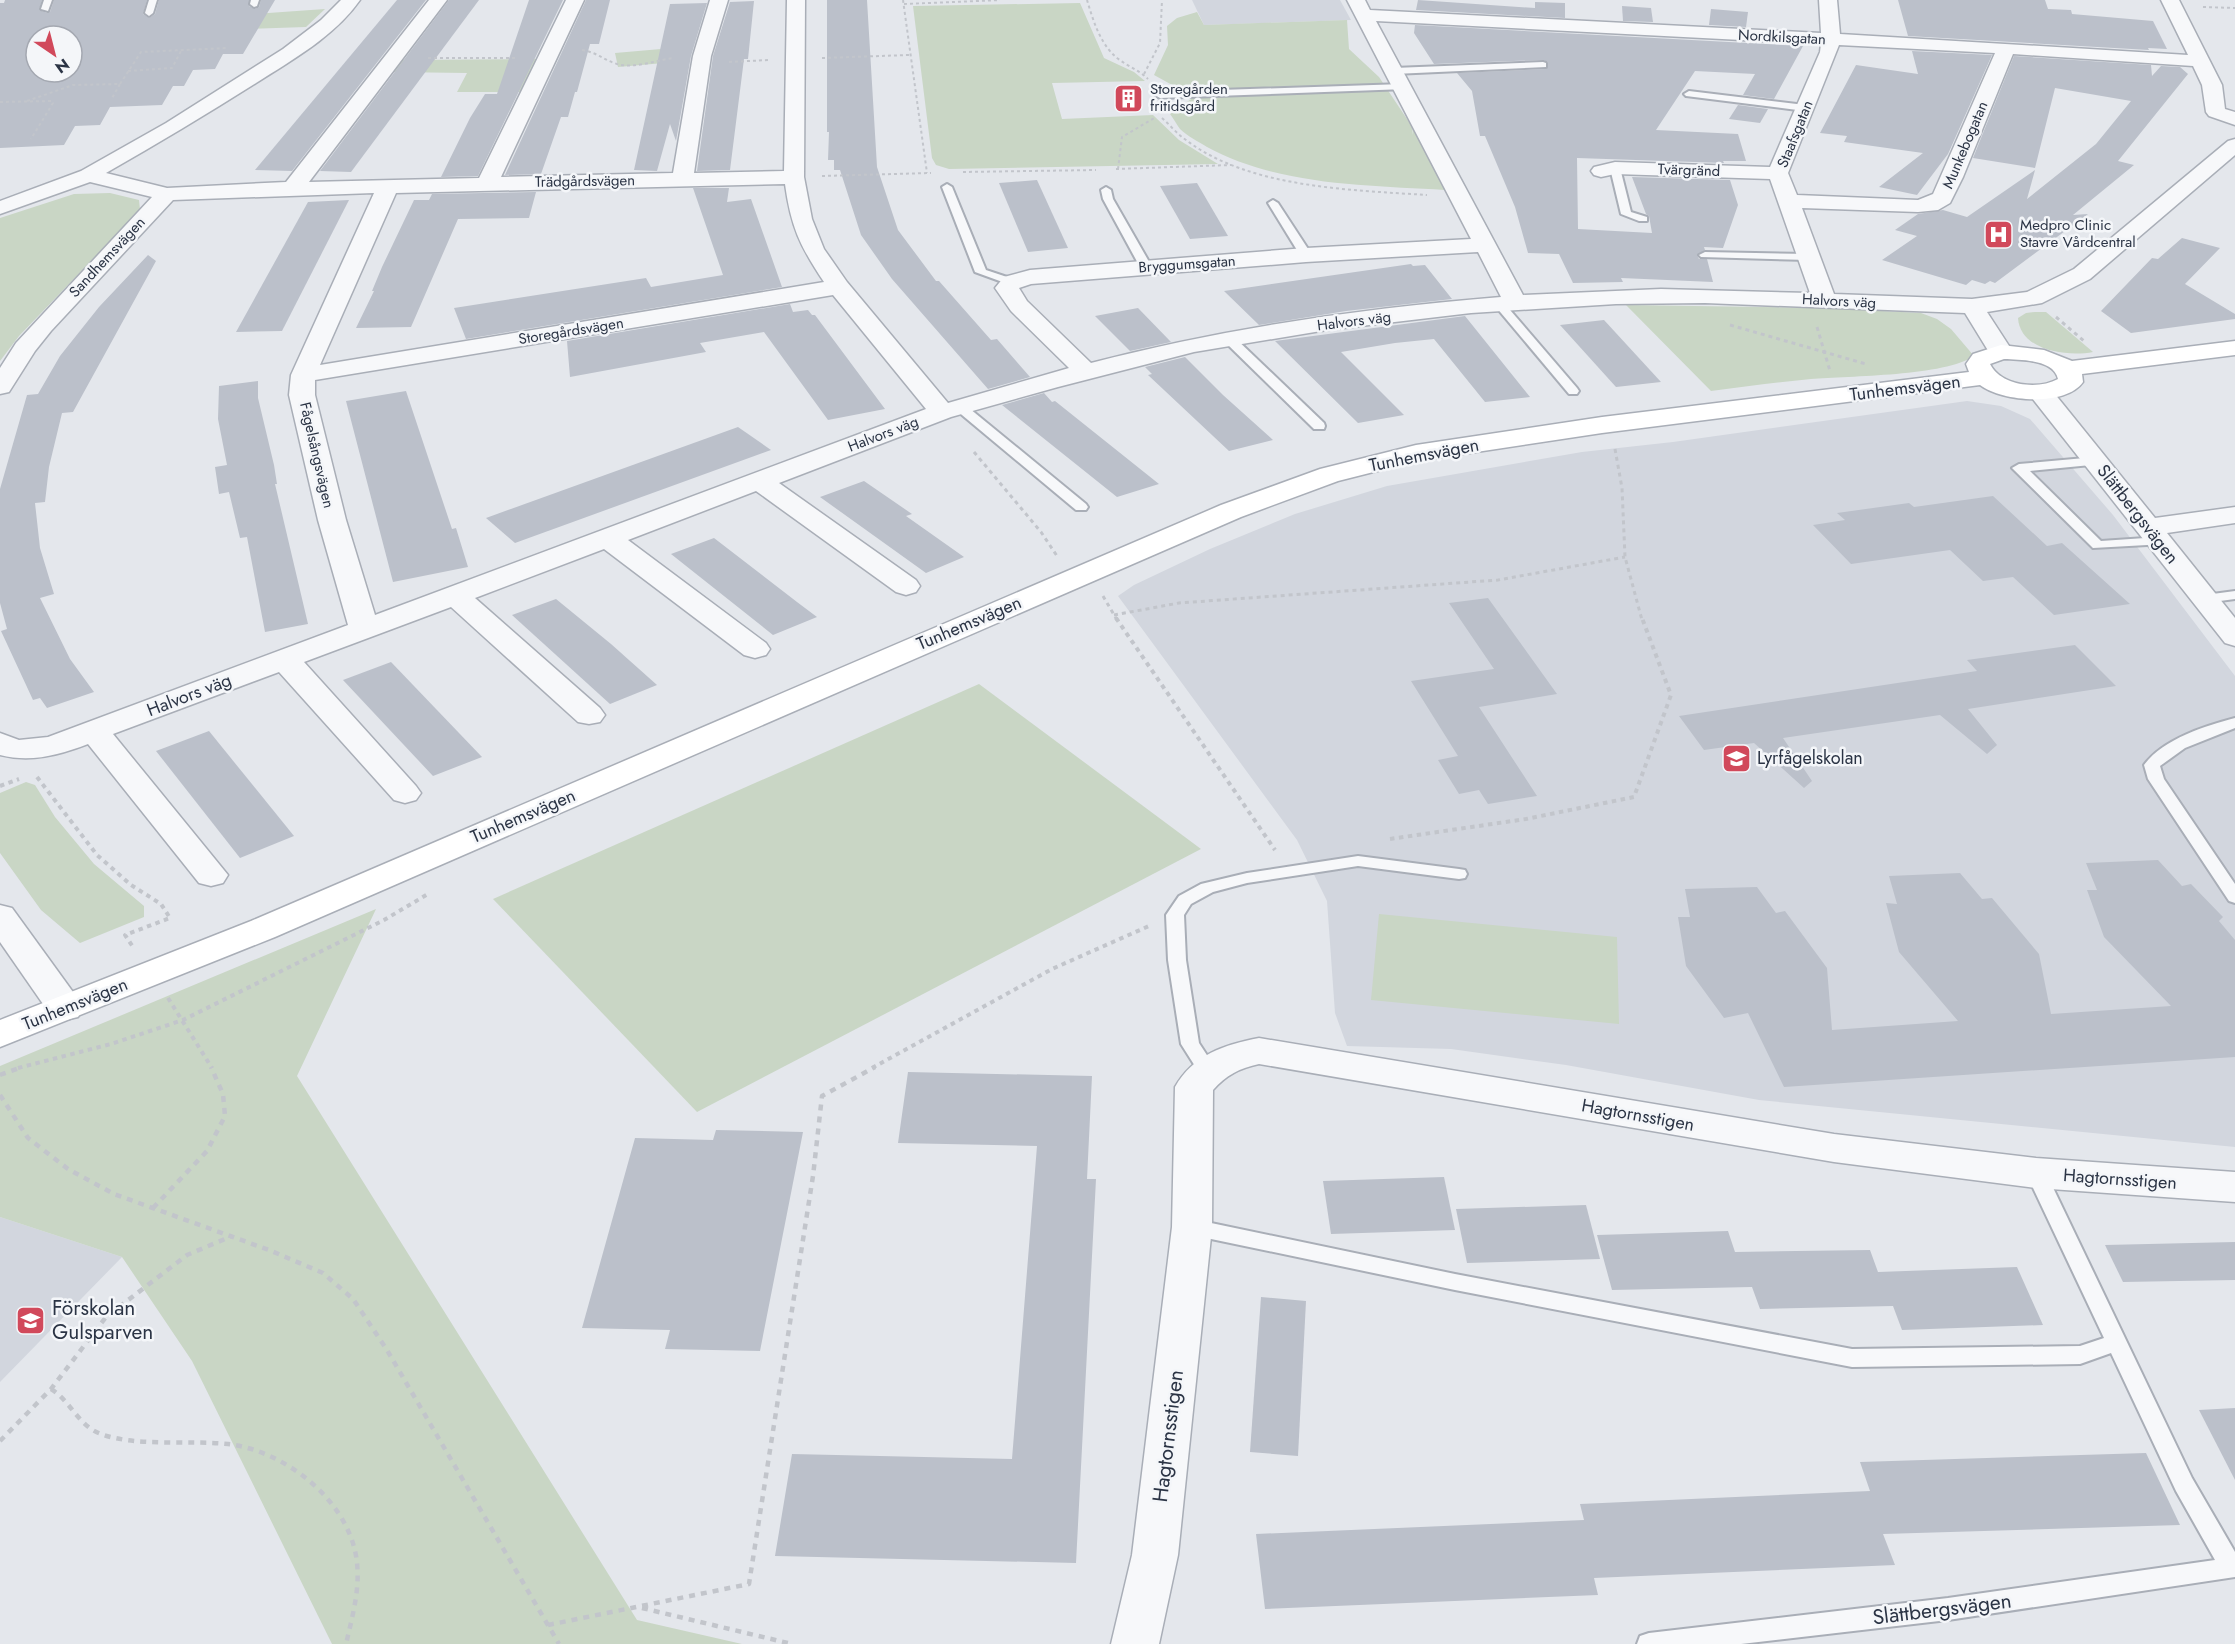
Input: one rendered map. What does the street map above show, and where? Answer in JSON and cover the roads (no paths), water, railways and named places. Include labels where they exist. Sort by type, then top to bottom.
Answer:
[{"type":"street","points":[[0,208],[88,175],[173,127],[261,73],[327,24],[351,0]]},
{"type":"street","points":[[293,188],[438,0]]},
{"type":"street","points":[[487,184],[575,0]]},
{"type":"street","points":[[683,179],[702,59],[719,0]]},
{"type":"street","points":[[796,0],[794,177],[801,219],[813,249],[839,287],[951,409]]},
{"type":"street","name":"Staafsgatan","points":[[1819,308],[1809,257],[1778,173],[1829,52],[1831,39],[1828,0]]},
{"type":"street","points":[[2149,0],[2170,1],[2212,85],[2216,112],[2235,119]]},
{"type":"street","points":[[1360,8],[1486,245],[1508,304]]},
{"type":"street","name":"Nordkilsgatan","points":[[1360,8],[1593,18],[1831,39],[2199,61]]},
{"type":"street","name":"Munkebogatan","points":[[1788,201],[1918,206],[1930,205],[1942,198],[1953,177],[2006,48]]},
{"type":"street","points":[[2001,352],[1972,306],[2034,298],[2082,274],[2235,145]]},
{"type":"street","points":[[2211,166],[2235,173]]},
{"type":"street","name":"Tvärgränd","points":[[1608,170],[1778,173]]},
{"type":"street","name":"Sandhemsvägen","points":[[0,387],[25,348],[43,326],[167,194],[88,175]]},
{"type":"street","name":"Trädgårdsvägen","points":[[167,194],[293,188],[794,177]]},
{"type":"street","name":"Fågelsångsvägen","points":[[364,630],[332,520],[302,395],[303,375],[388,186]]},
{"type":"street","name":"Bryggumsgatan","points":[[1012,282],[1030,277],[1146,267],[1486,245]]},
{"type":"street","points":[[1012,282],[1007,288],[1019,306],[1087,372]]},
{"type":"street","name":"Storegårdsvägen","points":[[303,375],[839,287]]},
{"type":"street","name":"Halvors väg","points":[[11,746],[94,731],[951,409],[1087,372],[1229,339],[1348,320],[1508,304],[1616,297],[1725,296],[1819,308],[1972,306]]},
{"type":"street","points":[[2066,369],[2235,348]]},
{"type":"street","points":[[2001,352],[2038,355],[2057,362],[2066,369],[2071,376],[2071,382],[2055,391],[2041,393],[2010,389],[1985,378],[1979,371],[1978,364],[1982,359],[2001,352]]},
{"type":"street","name":"Tunhemsvägen","points":[[0,1034],[263,928],[1079,575],[1231,511],[1329,474],[1416,453],[1602,425],[1985,378]]},
{"type":"street","name":"Slättbergsvägen","points":[[2041,393],[2235,637]]},
{"type":"street","points":[[759,481],[906,586]]},
{"type":"street","points":[[2154,534],[2235,515]]},
{"type":"street","points":[[608,538],[755,649]]},
{"type":"street","points":[[455,595],[589,715]]},
{"type":"street","points":[[284,659],[405,793]]},
{"type":"street","points":[[94,731],[211,875]]},
{"type":"street","points":[[0,916],[65,1008]]},
{"type":"street","name":"Hagtornsstigen","points":[[1135,1644],[1155,1555],[1192,1227],[1194,1087],[1207,1069],[1236,1056],[1259,1051],[1834,1148],[2036,1173],[2235,1187]]},
{"type":"lane","points":[[149,13],[153,0]]},
{"type":"lane","points":[[1160,95],[1398,79],[1543,65]]},
{"type":"lane","points":[[1689,94],[1805,108]]},
{"type":"lane","points":[[1608,170],[1626,213],[1643,219]]},
{"type":"lane","points":[[947,187],[981,272],[1012,282]]},
{"type":"lane","points":[[1106,190],[1108,199],[1146,267]]},
{"type":"lane","points":[[1273,203],[1306,255]]},
{"type":"lane","points":[[1705,255],[1809,257]]},
{"type":"lane","points":[[1508,304],[1573,391]]},
{"type":"lane","points":[[1229,339],[1319,426]]},
{"type":"lane","points":[[951,409],[1081,507]]},
{"type":"lane","points":[[2096,461],[2019,468],[2098,545],[2154,534]]},
{"type":"lane","points":[[2205,599],[2235,595]]},
{"type":"lane","points":[[2235,723],[2188,741],[2162,755],[2152,765],[2156,779],[2235,897]]},
{"type":"lane","points":[[1207,1069],[1190,1044],[1177,960],[1175,915],[1185,900],[1207,888],[1247,878],[1358,861],[1459,874]]},
{"type":"lane","points":[[2036,1173],[2184,1484],[2233,1568]]},
{"type":"lane","points":[[1192,1227],[1455,1282],[1852,1358],[2080,1355],[2117,1342]]},
{"type":"lane","name":"Slättbergsvägen","points":[[1649,1644],[1948,1609],[2233,1568]]},
{"type":"place","name":"Storegården fritidsgård","points":[[1129,98]]},
{"type":"place","name":"Medpro Clinic Stavre Vårdcentral","points":[[1999,234]]},
{"type":"place","name":"Lyrfågelskolan","points":[[1736,758]]},
{"type":"place","name":"Förskolan Gulsparven","points":[[31,1320]]}]
